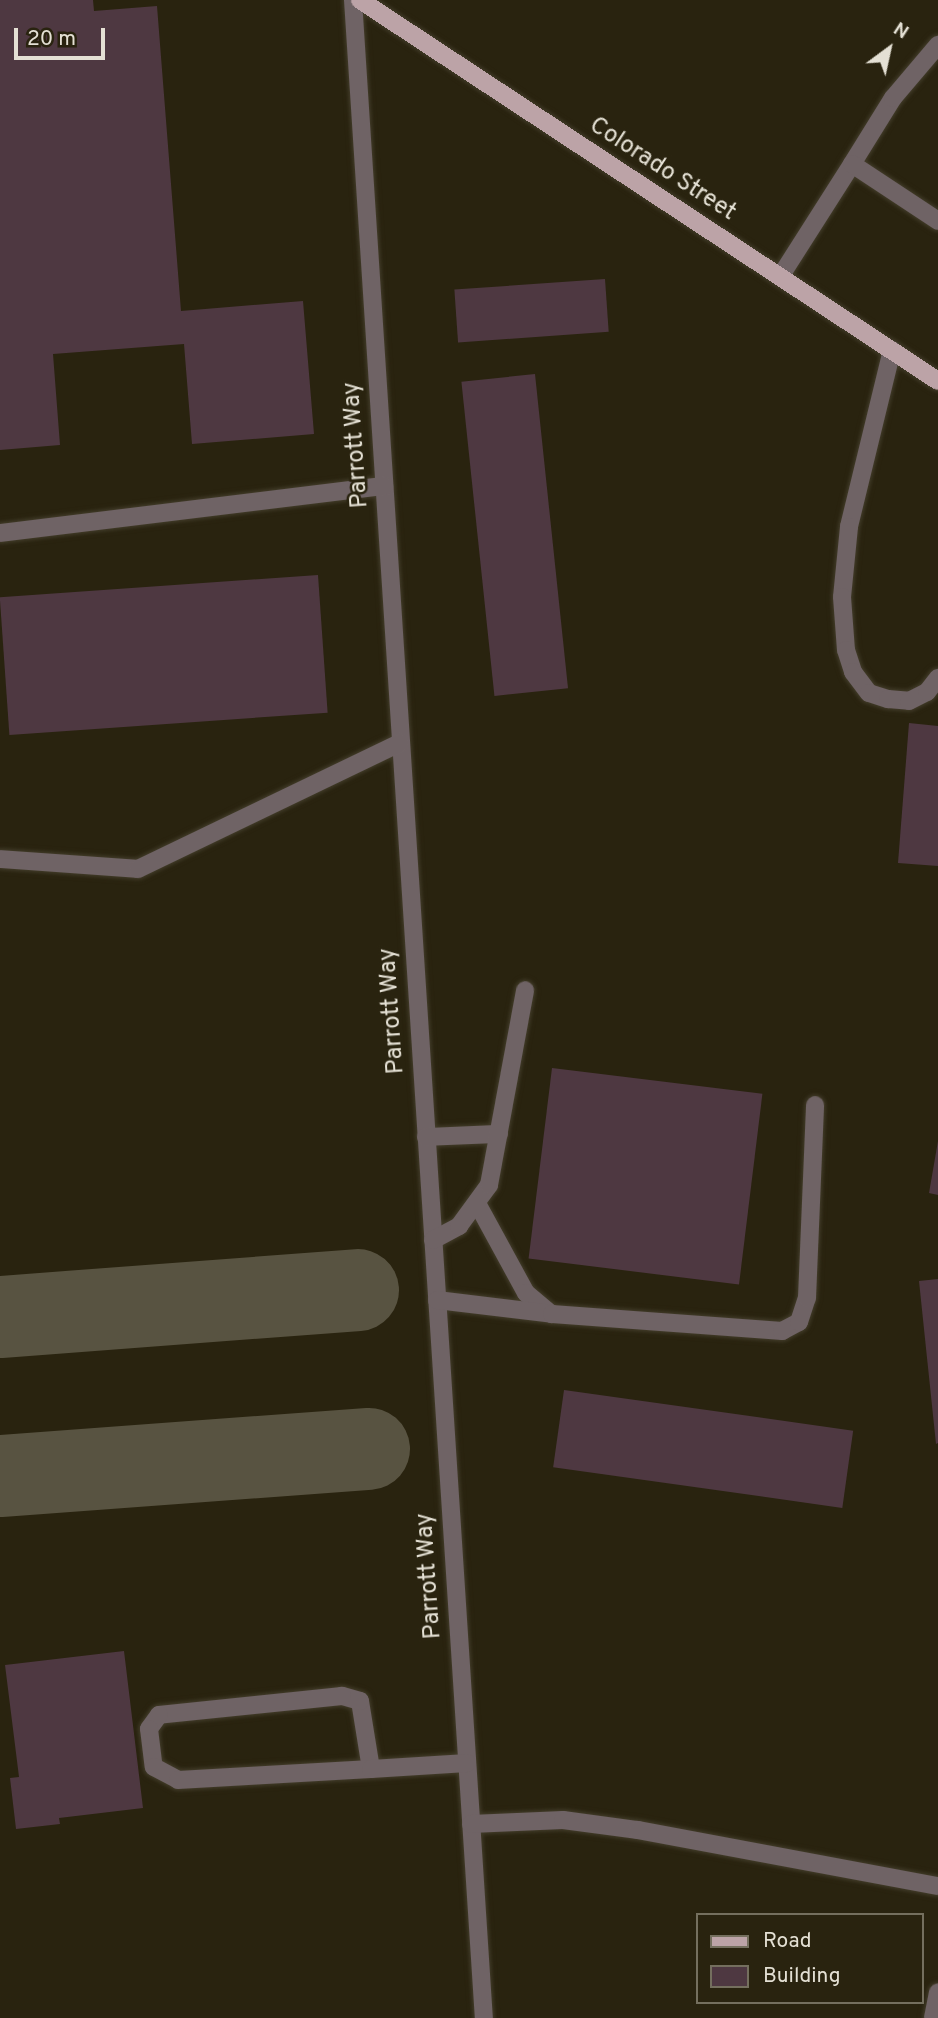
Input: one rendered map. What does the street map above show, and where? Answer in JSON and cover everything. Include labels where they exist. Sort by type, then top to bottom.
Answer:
[{"type":"main road","name":"Colorado Street","points":[[360,0],[938,381]]},
{"type":"street","name":"Parrott Way","points":[[353,0],[484,2018]]},
{"type":"street","points":[[780,277],[893,98],[938,45]]},
{"type":"street","points":[[852,164],[938,221]]},
{"type":"street","points":[[892,351],[849,527],[842,597],[846,650],[853,672],[869,693],[888,699],[909,701],[926,692],[938,678]]},
{"type":"street","points":[[0,533],[384,486]]},
{"type":"street","points":[[0,859],[138,869],[400,743]]},
{"type":"street","points":[[433,1241],[459,1226],[478,1205],[489,1185],[525,990]]},
{"type":"street","points":[[437,1300],[552,1314],[782,1331],[799,1322],[807,1298],[815,1105]]},
{"type":"street","points":[[426,1138],[499,1134]]},
{"type":"street","points":[[478,1205],[526,1293],[552,1314]]},
{"type":"street","points":[[371,1769],[360,1702],[342,1696],[159,1715],[149,1729],[154,1767],[178,1780],[371,1769],[467,1763]]},
{"type":"street","points":[[471,1824],[563,1821],[625,1829],[938,1886]]},
{"type":"street","points":[[933,2018],[938,1992]]},
{"type":"building","points":[[0,0],[93,0],[94,11],[157,6],[181,311],[303,301],[314,434],[192,444],[184,344],[53,354],[60,445],[0,450]]},
{"type":"building","points":[[605,279],[609,332],[458,342],[454,290]]},
{"type":"building","points":[[535,374],[568,688],[494,696],[461,382]]},
{"type":"building","points":[[318,575],[328,713],[9,735],[0,597]]},
{"type":"building","points":[[909,723],[938,726],[938,866],[898,863]]},
{"type":"building","points":[[552,1068],[762,1094],[739,1284],[529,1259]]},
{"type":"building","points":[[938,1141],[938,1195],[929,1193]]},
{"type":"building","points":[[938,1279],[938,1443],[936,1444],[919,1281]]},
{"type":"building","points":[[564,1390],[853,1431],[842,1508],[553,1467]]},
{"type":"building","points":[[124,1651],[143,1808],[59,1818],[60,1824],[16,1829],[10,1778],[19,1777],[5,1665]]},
{"type":"taxiway","points":[[0,1317],[358,1290]]},
{"type":"taxiway","points":[[0,1476],[369,1449]]}]
